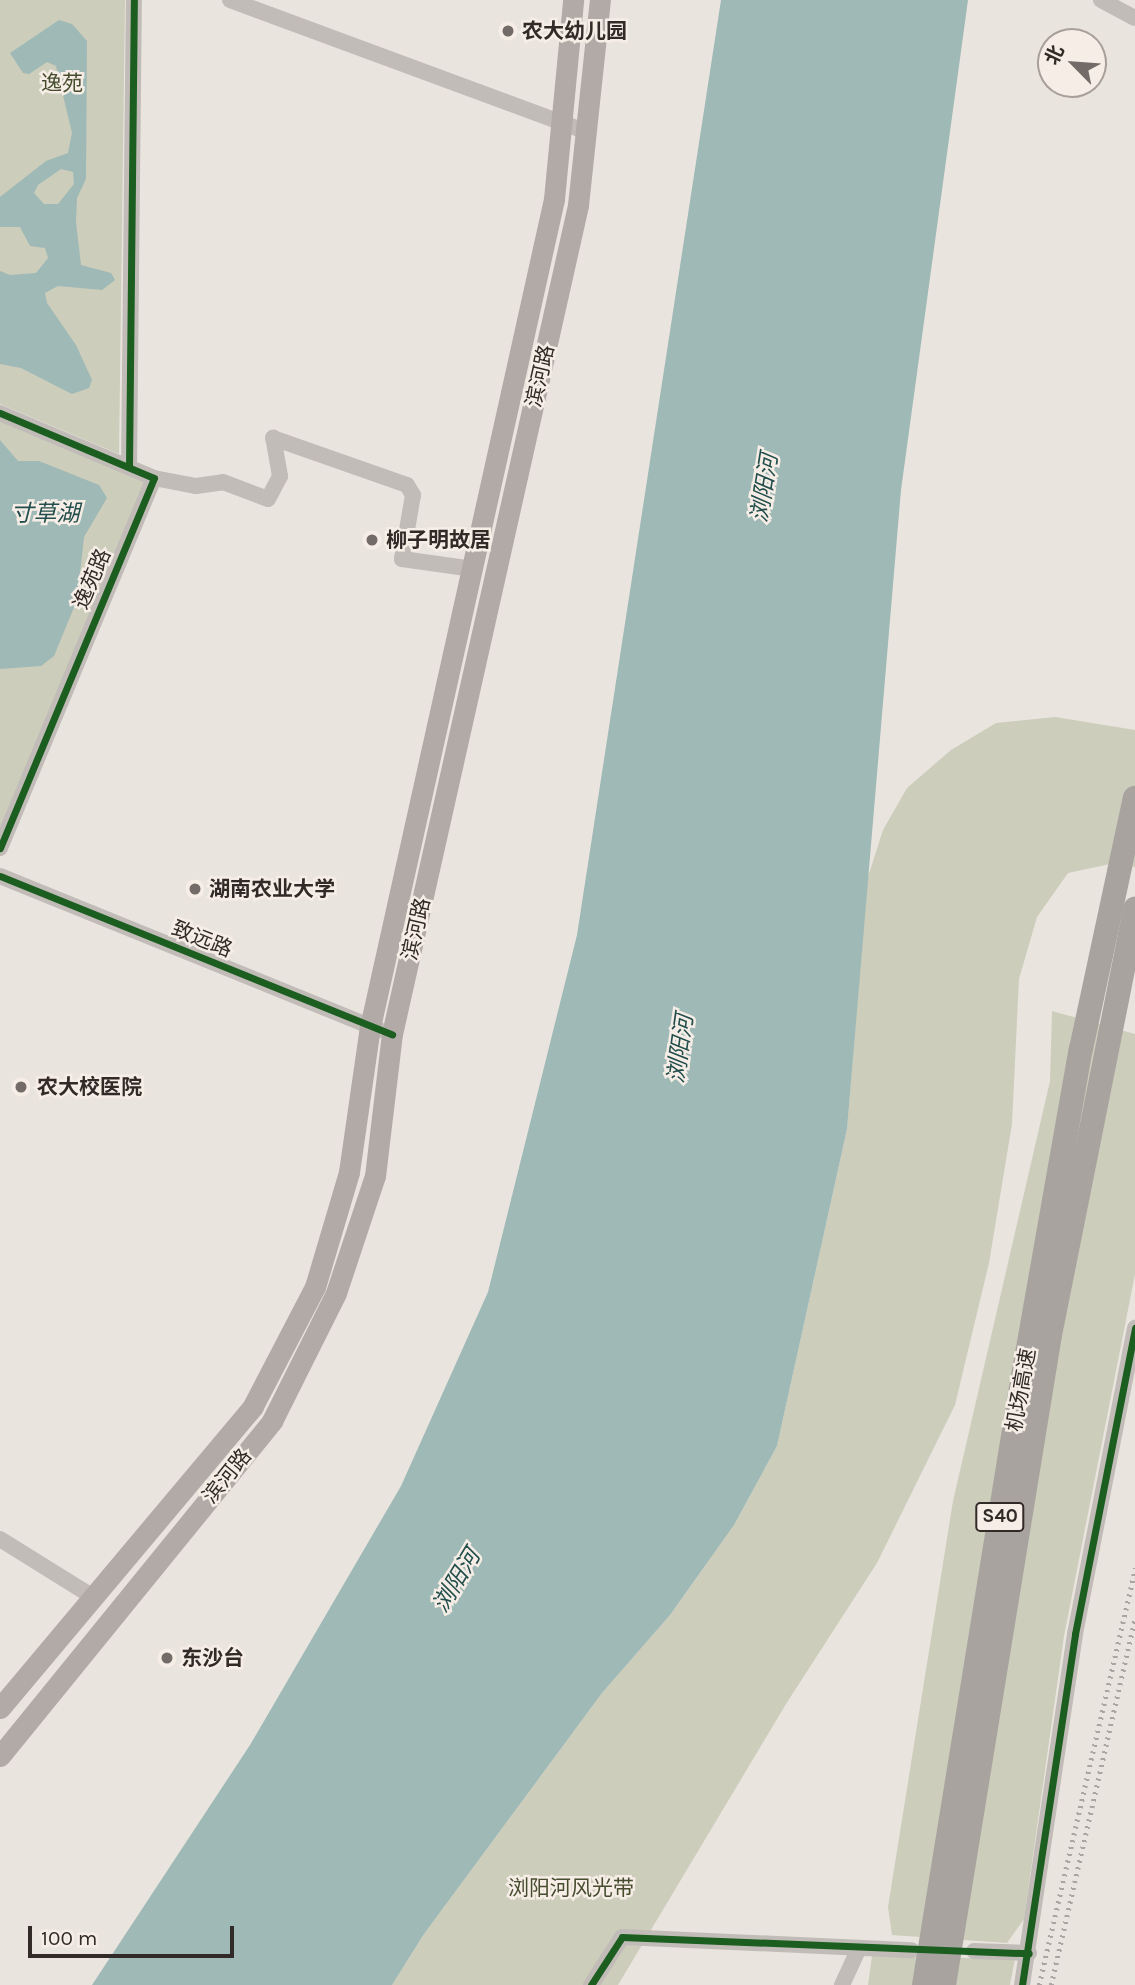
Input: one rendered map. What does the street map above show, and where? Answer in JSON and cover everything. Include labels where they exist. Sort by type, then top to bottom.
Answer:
[{"type":"highway","name":"机场高速","points":[[944,1985],[1135,798]]},
{"type":"highway","name":"机场高速","points":[[924,1985],[1019,1399],[1092,1053],[1135,908]]},
{"type":"main road","name":"滨河路","points":[[0,1708],[253,1406],[315,1286],[349,1172],[370,1027],[554,199],[573,0]]},
{"type":"main road","name":"滨河路","points":[[0,1756],[272,1421],[336,1293],[375,1176],[392,1034],[578,205],[600,0]]},
{"type":"street","points":[[129,467],[134,0]]},
{"type":"street","points":[[230,0],[586,132]]},
{"type":"street","points":[[1101,0],[1135,18]]},
{"type":"street","points":[[0,413],[153,478],[196,486],[223,482],[268,499],[280,476],[273,438],[407,485],[413,495],[402,559],[473,569]]},
{"type":"street","name":"逸苑路","points":[[0,848],[153,478]]},
{"type":"street","name":"致远路","points":[[0,876],[392,1034]]},
{"type":"street","points":[[1022,1985],[1029,1953],[1075,1634],[1135,1328]]},
{"type":"street","points":[[0,1539],[93,1597]]},
{"type":"street","points":[[591,1985],[622,1937],[912,1950]]},
{"type":"street","points":[[842,1985],[859,1948]]},
{"type":"street","points":[[974,1951],[1029,1953]]},
{"type":"green space","name":"逸苑","points":[[0,0],[125,0],[119,454],[0,404]]},
{"type":"green space","points":[[0,413],[154,478],[0,848]]},
{"type":"green space","name":"浏阳河风光带","points":[[1055,717],[1135,730],[1135,867],[1110,864],[1068,873],[1037,917],[1019,979],[1012,1124],[989,1263],[955,1405],[877,1563],[786,1704],[618,1985],[392,1985],[424,1934],[602,1693],[670,1615],[734,1525],[777,1446],[847,1129],[867,880],[883,830],[907,788],[951,750],[996,723]]},
{"type":"green space","points":[[1052,1011],[1135,1034],[1135,1274],[1064,1636],[1024,1919],[1007,1943],[892,1935],[888,1907],[953,1501],[1050,1081]]},
{"type":"green space","points":[[872,1956],[1015,1959],[1010,1985],[868,1985]]},
{"type":"water","name":"浏阳河","points":[[721,0],[968,0],[901,490],[847,1129],[777,1446],[734,1525],[670,1615],[602,1693],[424,1934],[392,1985],[92,1985],[250,1745],[401,1486],[488,1292],[577,935]]},
{"type":"water","points":[[59,20],[72,24],[87,41],[86,179],[77,198],[76,222],[81,265],[111,273],[115,280],[102,290],[58,286],[45,293],[47,303],[76,345],[92,380],[89,388],[72,394],[21,368],[0,364],[0,271],[10,275],[36,273],[48,258],[45,248],[30,246],[20,227],[0,227],[0,197],[46,161],[68,153],[72,133],[56,66],[47,62],[29,74],[23,73],[10,53]],"holes":[[[61,169],[73,172],[74,184],[58,204],[44,204],[34,193],[38,185]]]},
{"type":"water","name":"寸草湖","points":[[0,440],[18,461],[39,461],[99,485],[107,498],[84,537],[77,600],[54,656],[41,666],[0,669]]},
{"type":"railway","points":[[1039,1985],[1135,1568]]},
{"type":"railway","points":[[1051,1985],[1135,1618]]},
{"type":"cycle path","points":[[129,467],[134,0]]},
{"type":"cycle path","points":[[0,413],[154,478],[0,848]]},
{"type":"cycle path","points":[[0,876],[392,1034]]},
{"type":"cycle path","points":[[1022,1985],[1075,1634],[1135,1328]]},
{"type":"cycle path","points":[[591,1985],[622,1937],[1029,1953]]},
{"type":"place","name":"农大幼儿园","points":[[508,31]]},
{"type":"place","name":"柳子明故居","points":[[372,540]]},
{"type":"place","name":"湖南农业大学","points":[[195,889]]},
{"type":"place","name":"农大校医院","points":[[21,1087]]},
{"type":"place","name":"东沙台","points":[[167,1658]]}]
